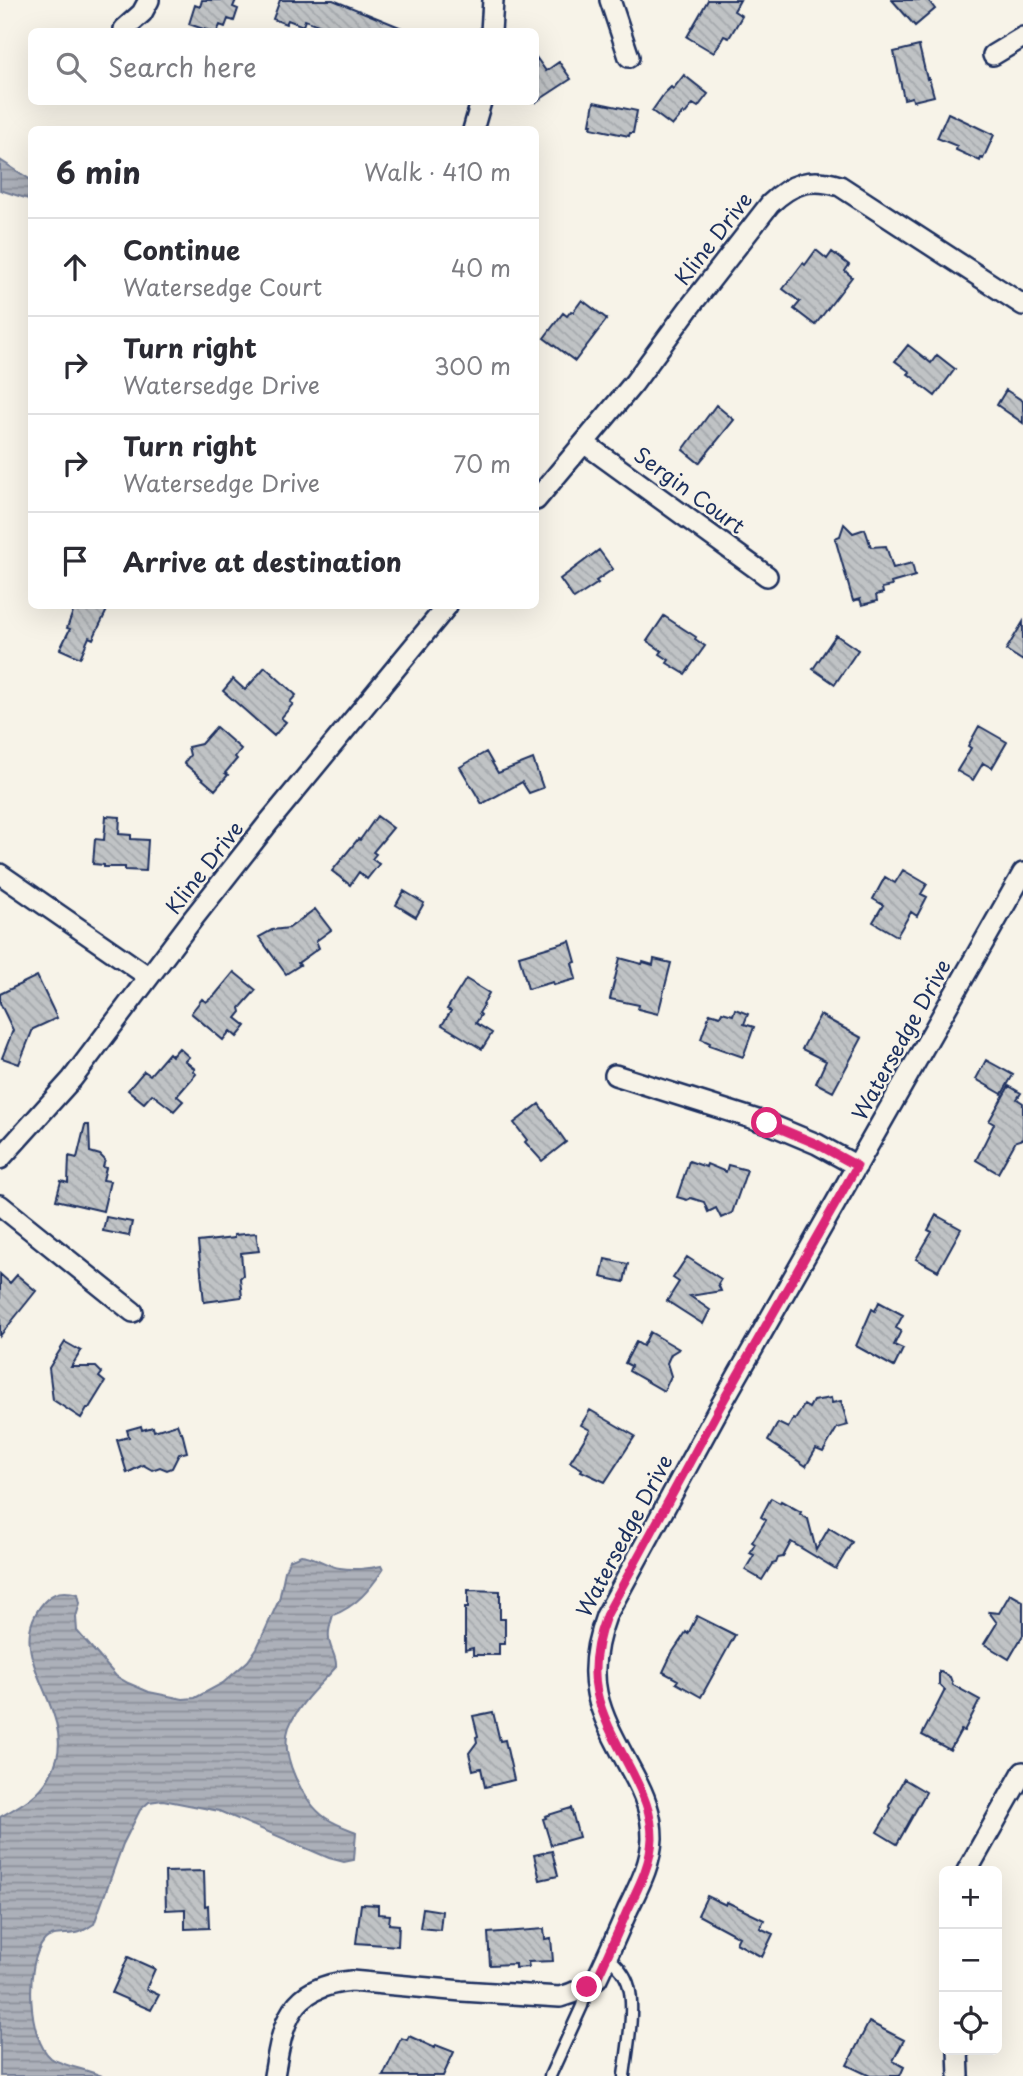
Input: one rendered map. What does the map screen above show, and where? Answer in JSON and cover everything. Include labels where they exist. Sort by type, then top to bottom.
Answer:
[{"type":"street","points":[[125,28],[142,13],[149,0]]},
{"type":"street","points":[[491,28],[493,0]]},
{"type":"street","points":[[610,0],[629,57]]},
{"type":"street","points":[[993,55],[1023,37]]},
{"type":"street","points":[[474,126],[480,105]]},
{"type":"street","name":"Kline Drive","points":[[539,496],[634,383],[770,204],[797,185],[810,181],[840,186],[1023,305]]},
{"type":"street","name":"Sergin Court","points":[[584,443],[767,576]]},
{"type":"street","name":"Kline Drive","points":[[0,1159],[72,1079],[270,822],[445,609]]},
{"type":"street","name":"Watersedge Drive","points":[[587,1987],[597,1978],[645,1872],[652,1840],[646,1799],[610,1731],[598,1702],[594,1658],[598,1636],[606,1616],[718,1410],[1023,873]]},
{"type":"street","points":[[0,874],[149,977]]},
{"type":"street","points":[[615,1075],[767,1123],[817,1144],[857,1166]]},
{"type":"street","points":[[0,1205],[133,1312]]},
{"type":"street","points":[[970,1866],[1023,1772]]},
{"type":"street","points":[[274,2076],[280,2039],[290,2014],[307,1995],[334,1983],[351,1981],[560,1997],[587,1987]]},
{"type":"street","points":[[958,2055],[959,2076]]},
{"type":"lane","points":[[607,1956],[623,1973],[629,1986],[631,2001],[624,2076]]},
{"type":"lane","points":[[550,2076],[582,2006],[587,1987]]},
{"type":"shaded area","points":[[0,160],[28,178],[28,199],[0,190]]},
{"type":"shaded area","points":[[301,1555],[340,1568],[381,1566],[383,1570],[356,1602],[333,1615],[329,1637],[336,1667],[298,1710],[289,1727],[287,1738],[290,1764],[309,1801],[326,1818],[356,1832],[354,1860],[344,1862],[329,1858],[219,1811],[163,1800],[149,1802],[140,1810],[123,1844],[94,1924],[80,1932],[47,1938],[33,1966],[33,2019],[43,2048],[55,2061],[102,2076],[0,2076],[0,1817],[36,1794],[48,1779],[57,1758],[59,1738],[55,1718],[32,1659],[29,1640],[32,1621],[44,1602],[55,1594],[78,1594],[80,1603],[76,1617],[77,1631],[116,1676],[149,1692],[183,1699],[195,1698],[223,1683],[248,1661],[257,1648],[279,1600],[289,1560]]},
{"type":"building","points":[[202,0],[236,0],[233,7],[238,9],[234,21],[228,19],[225,27],[220,25],[219,28],[200,28],[189,24],[195,5],[200,7]]},
{"type":"building","points":[[280,0],[333,0],[402,28],[335,28],[327,25],[326,28],[305,20],[303,26],[288,20],[286,24],[273,19]]},
{"type":"building","points":[[708,0],[740,0],[734,11],[742,16],[729,38],[724,36],[714,53],[687,37]]},
{"type":"building","points":[[892,0],[928,0],[935,9],[915,26]]},
{"type":"building","points":[[919,46],[934,96],[913,101],[912,97],[904,99],[894,52]]},
{"type":"building","points":[[539,61],[546,71],[559,62],[571,79],[539,100]]},
{"type":"building","points":[[684,75],[708,94],[698,107],[693,104],[672,126],[652,111],[664,94],[671,87],[673,89]]},
{"type":"building","points":[[594,102],[637,111],[633,133],[629,136],[591,128]]},
{"type":"building","points":[[948,113],[994,135],[983,159],[980,161],[956,150],[957,146],[937,138]]},
{"type":"building","points":[[816,250],[827,259],[832,252],[849,265],[845,271],[852,277],[815,325],[794,309],[800,302],[783,289]]},
{"type":"building","points":[[582,300],[607,319],[575,361],[544,338],[563,313],[567,316],[573,312]]},
{"type":"building","points":[[908,345],[931,363],[937,355],[955,369],[935,396],[895,361]]},
{"type":"building","points":[[1006,390],[1023,401],[1023,423],[997,405]]},
{"type":"building","points":[[716,405],[734,420],[699,463],[683,450]]},
{"type":"building","points":[[844,524],[853,533],[865,529],[871,547],[886,546],[893,568],[912,563],[915,576],[882,588],[883,593],[876,595],[877,601],[862,605],[860,599],[853,601],[835,538],[840,536]]},
{"type":"building","points":[[599,550],[613,569],[574,599],[560,579]]},
{"type":"building","points":[[74,609],[108,609],[93,639],[89,637],[80,658],[60,649],[70,629],[67,628]]},
{"type":"building","points":[[664,616],[705,646],[685,674],[667,663],[669,660],[660,654],[662,651],[647,641]]},
{"type":"building","points":[[1023,622],[1023,661],[1006,650]]},
{"type":"building","points":[[836,635],[858,650],[835,684],[813,669]]},
{"type":"building","points":[[265,667],[296,695],[290,702],[293,704],[281,718],[286,722],[274,736],[223,691],[233,679],[245,690]]},
{"type":"building","points":[[979,726],[1007,742],[992,768],[983,763],[973,780],[957,771],[971,748],[968,746]]},
{"type":"building","points":[[216,727],[241,749],[235,757],[237,759],[225,773],[228,775],[215,790],[184,763],[190,755],[188,747],[201,744]]},
{"type":"building","points":[[486,752],[498,773],[533,759],[543,788],[529,793],[522,782],[482,804],[460,767]]},
{"type":"building","points":[[106,816],[120,817],[119,834],[131,835],[131,839],[148,840],[146,871],[93,864],[95,839],[104,840]]},
{"type":"building","points":[[377,816],[393,828],[373,852],[376,854],[372,859],[379,864],[367,879],[359,872],[350,885],[332,871]]},
{"type":"building","points":[[903,870],[927,884],[921,894],[927,897],[917,916],[911,912],[897,936],[873,922],[883,905],[873,899],[885,877],[895,883]]},
{"type":"building","points":[[404,891],[424,903],[416,917],[396,905]]},
{"type":"building","points":[[315,909],[331,930],[316,941],[319,948],[286,974],[259,937],[272,930],[289,928]]},
{"type":"building","points":[[570,941],[576,962],[572,963],[576,979],[528,989],[519,956]]},
{"type":"building","points":[[620,958],[642,964],[653,965],[654,959],[671,963],[658,1014],[638,1009],[639,1005],[610,999]]},
{"type":"building","points":[[234,972],[256,990],[240,1008],[241,1012],[236,1018],[246,1026],[237,1037],[230,1031],[223,1040],[191,1013],[202,999],[206,1002],[215,995]]},
{"type":"building","points":[[37,976],[57,1018],[33,1029],[19,1064],[2,1058],[13,1030],[0,1003],[0,994]]},
{"type":"building","points":[[466,979],[489,993],[476,1023],[492,1033],[482,1049],[442,1025],[451,1011],[447,1009]]},
{"type":"building","points":[[735,1009],[748,1014],[744,1024],[754,1027],[743,1057],[709,1045],[710,1043],[701,1039],[710,1013],[720,1016],[722,1012],[733,1015]]},
{"type":"building","points":[[820,1015],[862,1038],[833,1092],[816,1083],[826,1061],[802,1049]]},
{"type":"building","points":[[179,1048],[189,1057],[185,1061],[195,1069],[193,1071],[196,1074],[177,1096],[183,1101],[174,1111],[152,1094],[144,1103],[128,1090],[144,1071],[150,1075],[169,1053],[172,1056]]},
{"type":"building","points":[[986,1060],[1013,1075],[1002,1094],[976,1079]]},
{"type":"building","points":[[1009,1086],[1021,1093],[1017,1099],[1023,1103],[1023,1139],[1016,1141],[998,1173],[976,1160],[994,1124],[989,1121]]},
{"type":"building","points":[[539,1104],[566,1142],[542,1161],[525,1142],[527,1140],[514,1123]]},
{"type":"building","points":[[85,1125],[89,1125],[90,1152],[105,1160],[103,1180],[110,1181],[103,1211],[56,1200],[61,1181],[68,1183],[69,1156],[77,1158]]},
{"type":"building","points":[[689,1161],[706,1167],[707,1164],[726,1172],[728,1165],[747,1170],[732,1213],[721,1218],[716,1208],[708,1212],[704,1202],[677,1197]]},
{"type":"building","points":[[936,1215],[961,1229],[938,1271],[916,1259],[932,1232],[928,1230]]},
{"type":"building","points":[[106,1217],[132,1222],[129,1236],[103,1231]]},
{"type":"building","points":[[256,1233],[259,1251],[241,1253],[242,1297],[204,1302],[198,1242]]},
{"type":"building","points":[[687,1257],[721,1279],[718,1284],[721,1291],[690,1296],[710,1310],[703,1324],[667,1301],[679,1282],[673,1278]]},
{"type":"building","points":[[605,1259],[628,1264],[624,1282],[601,1277]]},
{"type":"building","points":[[0,1274],[10,1283],[17,1275],[36,1291],[0,1336]]},
{"type":"building","points":[[879,1302],[903,1315],[896,1328],[901,1331],[894,1345],[903,1349],[894,1367],[856,1346],[872,1309],[875,1311]]},
{"type":"building","points":[[650,1332],[679,1349],[671,1354],[667,1363],[671,1376],[664,1391],[629,1371],[631,1366],[625,1363],[636,1342],[643,1346]]},
{"type":"building","points":[[65,1342],[81,1351],[71,1367],[96,1367],[102,1373],[99,1377],[105,1382],[81,1418],[53,1400],[49,1368]]},
{"type":"building","points":[[831,1398],[832,1403],[841,1401],[848,1425],[837,1428],[823,1452],[816,1449],[806,1466],[768,1441],[778,1423],[788,1428],[804,1405],[809,1408],[813,1401]]},
{"type":"building","points":[[590,1410],[635,1436],[605,1482],[581,1471],[582,1469],[570,1462],[590,1430],[581,1425]]},
{"type":"building","points":[[177,1424],[187,1452],[179,1454],[172,1468],[167,1470],[160,1467],[152,1470],[143,1465],[127,1473],[117,1440],[129,1437],[127,1430],[141,1426],[142,1430],[153,1427],[154,1431]]},
{"type":"building","points":[[771,1498],[801,1512],[800,1514],[808,1519],[816,1550],[829,1528],[852,1542],[836,1569],[791,1542],[783,1557],[772,1564],[762,1580],[745,1570],[754,1555],[750,1553],[755,1544],[752,1542],[766,1520],[761,1517]]},
{"type":"building","points":[[468,1590],[500,1591],[500,1619],[505,1619],[505,1644],[499,1644],[499,1655],[473,1655],[473,1648],[465,1650]]},
{"type":"building","points":[[1010,1594],[1023,1601],[1023,1635],[1009,1659],[984,1644],[997,1623],[989,1612],[999,1613]]},
{"type":"building","points":[[697,1616],[735,1635],[701,1697],[663,1672],[672,1653],[686,1632],[688,1634]]},
{"type":"building","points":[[939,1671],[950,1677],[953,1685],[980,1700],[964,1731],[961,1730],[950,1750],[922,1735],[945,1690],[939,1684]]},
{"type":"building","points":[[493,1712],[500,1741],[505,1740],[514,1780],[485,1787],[481,1768],[473,1770],[469,1753],[478,1736],[473,1716]]},
{"type":"building","points":[[904,1779],[926,1792],[897,1844],[877,1832]]},
{"type":"building","points":[[571,1808],[579,1837],[551,1845],[543,1819]]},
{"type":"building","points":[[552,1851],[558,1876],[540,1880],[534,1855]]},
{"type":"building","points":[[204,1871],[209,1928],[185,1929],[185,1909],[166,1910],[165,1872]]},
{"type":"building","points":[[707,1896],[726,1905],[727,1902],[764,1920],[760,1928],[773,1934],[762,1957],[736,1943],[739,1937],[698,1915]]},
{"type":"building","points":[[361,1904],[378,1905],[378,1914],[390,1915],[389,1924],[399,1925],[398,1946],[356,1943]]},
{"type":"building","points":[[423,1908],[442,1911],[440,1930],[420,1928]]},
{"type":"building","points":[[544,1929],[545,1939],[551,1938],[553,1961],[528,1962],[529,1967],[515,1968],[515,1964],[490,1965],[488,1933]]},
{"type":"building","points":[[128,1957],[155,1969],[146,1989],[159,1995],[151,2010],[112,1993]]},
{"type":"building","points":[[869,2022],[904,2040],[893,2061],[904,2067],[900,2076],[870,2076],[847,2065]]},
{"type":"building","points":[[409,2036],[435,2048],[436,2045],[454,2052],[443,2076],[383,2076],[401,2038],[407,2040]]},
{"type":"route","points":[[587,1987],[597,1978],[645,1872],[652,1840],[646,1799],[610,1731],[598,1702],[594,1658],[598,1636],[606,1616],[718,1410],[857,1166],[817,1144],[767,1123]]}]
